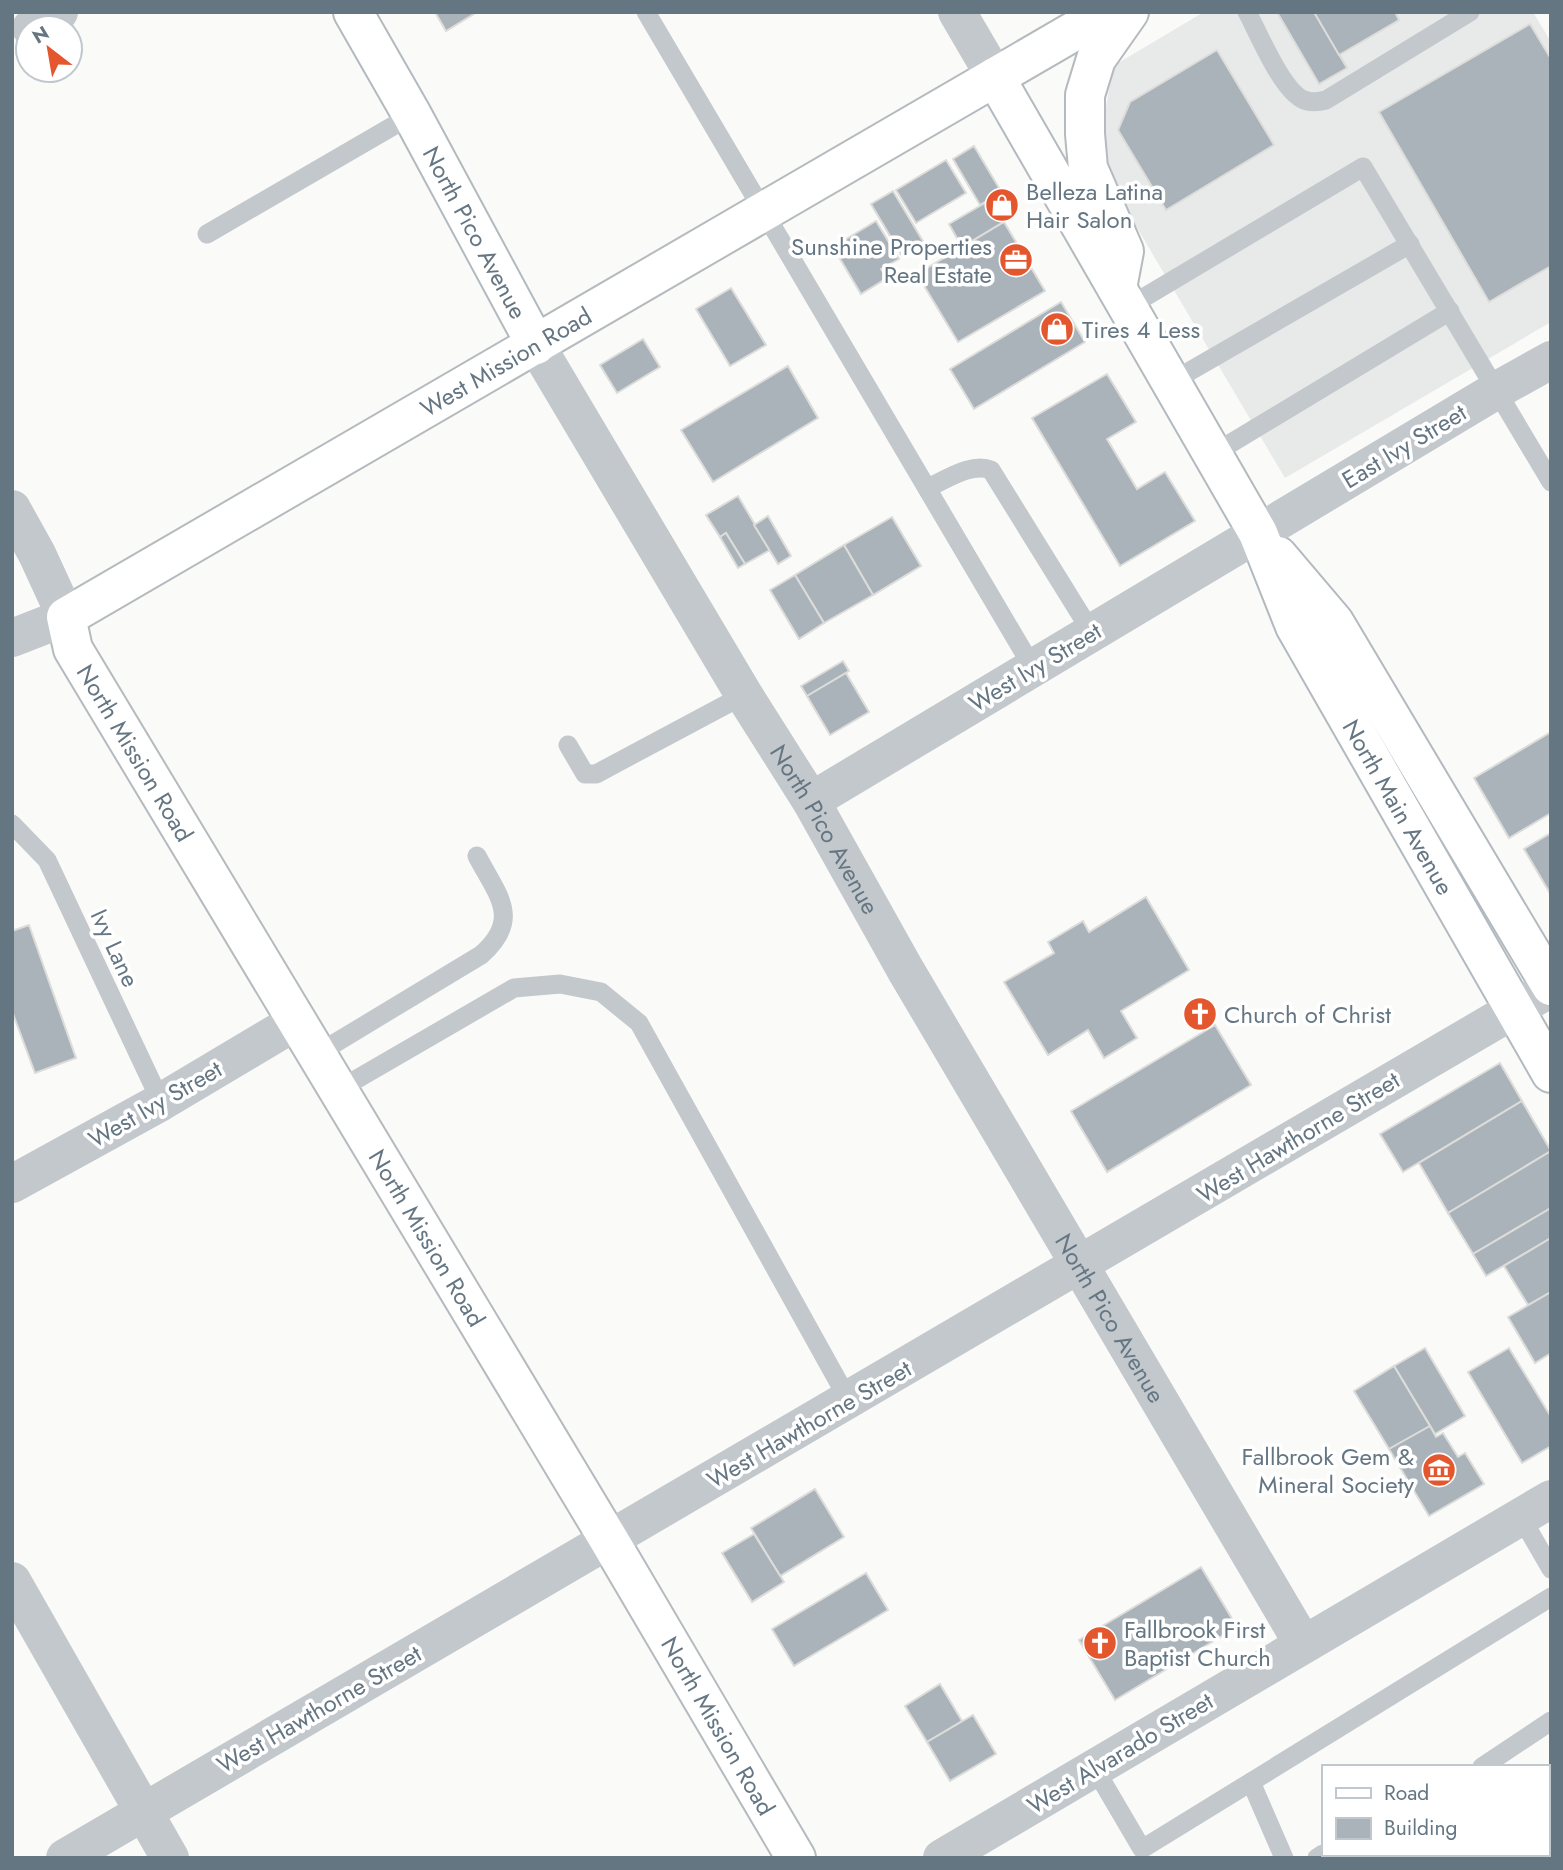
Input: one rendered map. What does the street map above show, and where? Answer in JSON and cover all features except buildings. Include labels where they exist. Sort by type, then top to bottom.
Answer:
[{"type":"main road","name":"North Pico Avenue","points":[[353,12],[412,115],[536,345]]},
{"type":"main road","name":"West Mission Road","points":[[66,617],[1107,12]]},
{"type":"main road","points":[[1122,298],[1124,251],[1088,168],[1084,95],[1096,59],[1129,12]]},
{"type":"main road","name":"North Main Avenue","points":[[995,77],[1258,533],[1295,626],[1551,1073]]},
{"type":"main road","name":"North Main Avenue","points":[[1258,533],[1334,622],[1475,855],[1551,987]]},
{"type":"main road","name":"North Mission Road","points":[[66,617],[72,649],[609,1541],[796,1858]]},
{"type":"street","name":"North Main Avenue","points":[[957,12],[995,77]]},
{"type":"street","name":"North Pico Avenue","points":[[536,345],[744,695],[811,801],[912,981],[1303,1644]]},
{"type":"street","name":"East Ivy Street","points":[[1258,533],[1551,360]]},
{"type":"street","points":[[12,509],[37,554],[66,617]]},
{"type":"street","name":"West Ivy Street","points":[[811,801],[1258,533]]},
{"type":"street","name":"West Mission Road","points":[[12,638],[66,617]]},
{"type":"street","name":"West Hawthorne Street","points":[[65,1858],[849,1401],[1551,987]]},
{"type":"street","name":"West Ivy Street","points":[[12,1184],[161,1102],[297,1021]]},
{"type":"street","name":"West Alvarado Street","points":[[942,1858],[1536,1508]]},
{"type":"street","points":[[12,1581],[170,1858]]},
{"type":"lane","points":[[646,12],[1033,668]]},
{"type":"lane","points":[[1247,12],[1285,83],[1303,100],[1317,102],[1326,100],[1470,12]]},
{"type":"lane","points":[[208,234],[412,115]]},
{"type":"lane","points":[[1122,298],[1363,167],[1551,482]]},
{"type":"lane","points":[[1171,382],[1410,244]]},
{"type":"lane","points":[[1213,454],[1450,311]]},
{"type":"lane","points":[[927,488],[981,466],[991,470],[1092,633]]},
{"type":"lane","points":[[568,745],[585,774],[596,774],[744,695]]},
{"type":"lane","name":"Ivy Lane","points":[[12,824],[47,860],[161,1102]]},
{"type":"lane","points":[[317,1054],[481,955],[496,942],[504,917],[501,901],[477,856]]},
{"type":"lane","points":[[338,1090],[514,988],[560,984],[601,992],[639,1023],[849,1401]]},
{"type":"lane","points":[[1536,1508],[1551,1569]]},
{"type":"lane","points":[[1095,1769],[1145,1854],[1251,1782],[1551,1597]]},
{"type":"lane","points":[[1485,1765],[1551,1721]]},
{"type":"lane","points":[[1251,1782],[1284,1858]]},
{"type":"shaded area","points":[[1204,12],[1533,12],[1551,42],[1551,322],[1285,478],[1097,160],[1113,66]]},
{"type":"place","name":"Belleza Latina Hair Salon","points":[[1002,205]]},
{"type":"place","name":"Sunshine Properties Real Estate","points":[[1016,260]]},
{"type":"place","name":"Tires 4 Less","points":[[1057,329]]},
{"type":"place","name":"Church of Christ","points":[[1200,1014]]},
{"type":"place","name":"Fallbrook Gem & Mineral Society","points":[[1439,1470]]},
{"type":"place","name":"Fallbrook First Baptist Church","points":[[1100,1643]]}]
